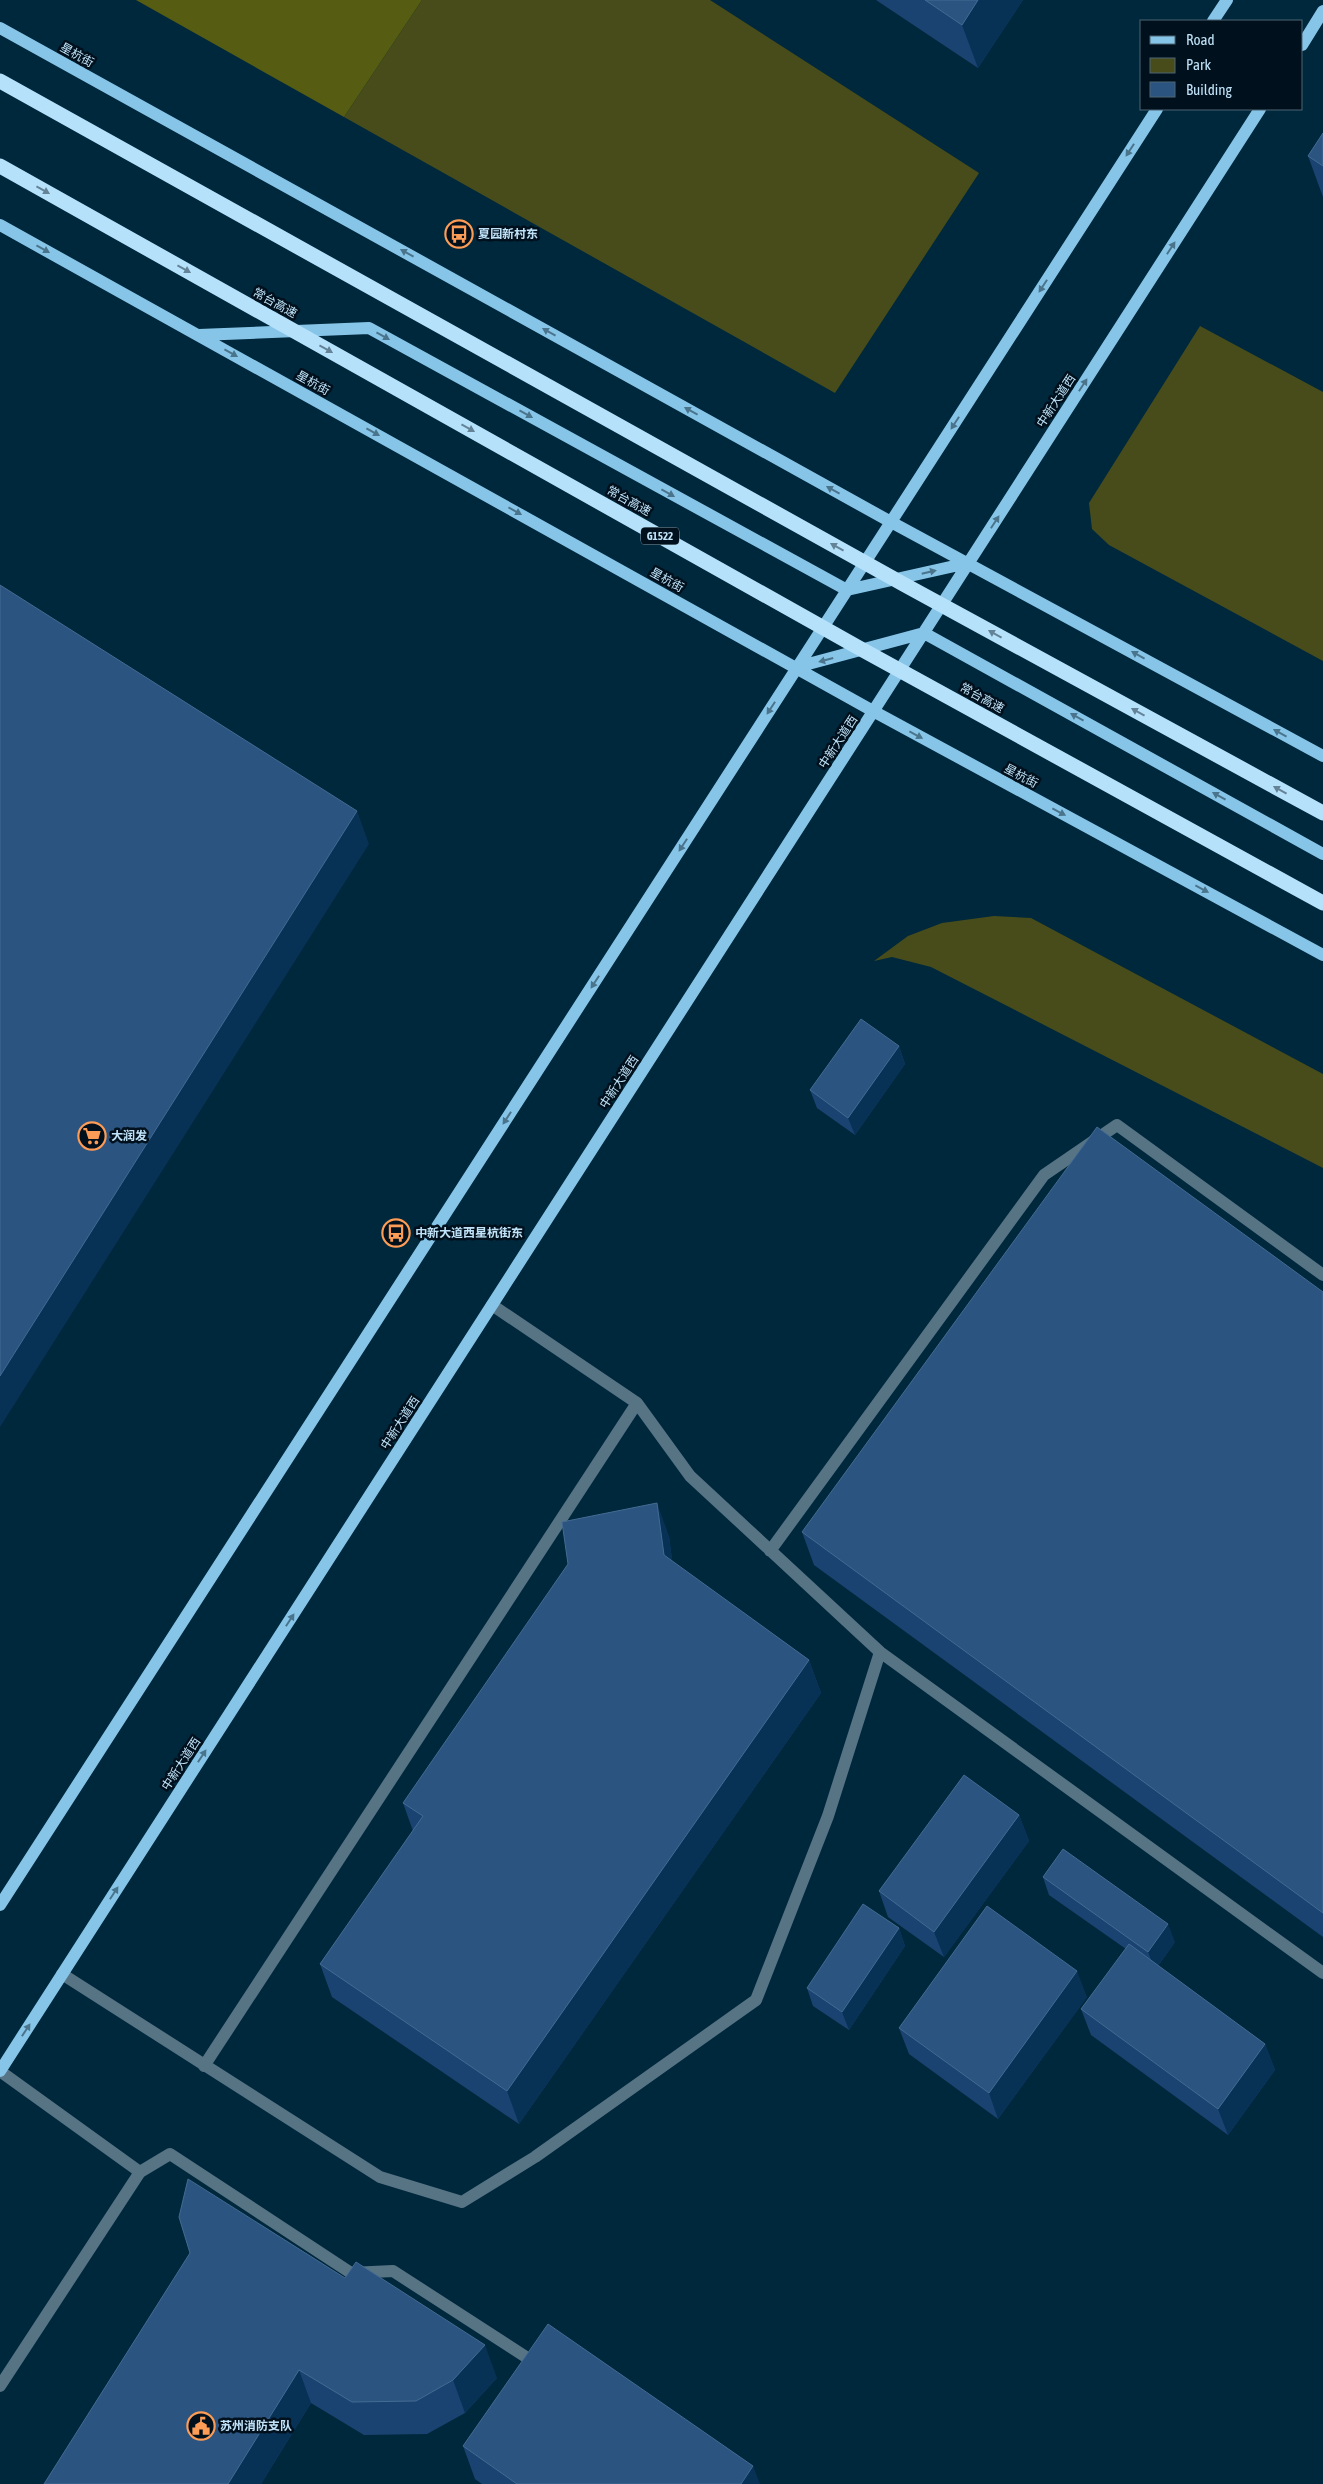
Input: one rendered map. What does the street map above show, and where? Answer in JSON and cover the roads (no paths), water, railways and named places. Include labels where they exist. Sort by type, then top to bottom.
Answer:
[{"type":"highway","points":[[0,81],[905,585],[1323,813]]},
{"type":"highway","name":"常台高速","points":[[0,166],[844,639],[1323,903]]},
{"type":"main road","points":[[1214,20],[1227,0]]},
{"type":"main road","points":[[1303,42],[1323,12]]},
{"type":"main road","name":"星杭街","points":[[0,28],[891,522],[1323,756]]},
{"type":"main road","points":[[0,1905],[1156,110]]},
{"type":"main road","name":"中新大道西","points":[[0,2071],[1259,110]]},
{"type":"main road","name":"星杭街","points":[[0,225],[873,711],[1323,955]]},
{"type":"main road","points":[[197,335],[368,328],[847,590],[968,563]]},
{"type":"main road","points":[[797,668],[924,633],[1323,854]]},
{"type":"lane","points":[[770,1550],[1044,1175],[1118,1125],[1323,1275]]},
{"type":"lane","points":[[492,1305],[637,1403],[690,1476],[880,1652],[1323,1973]]},
{"type":"lane","points":[[204,2066],[637,1403]]},
{"type":"lane","points":[[62,1974],[380,2177],[462,2202],[510,2172],[756,2000],[828,1816],[880,1652]]},
{"type":"lane","points":[[0,2071],[140,2172]]},
{"type":"lane","points":[[0,2386],[140,2172],[170,2154],[351,2273],[393,2271],[526,2357]]},
{"type":"place","name":"夏园新村东","points":[[459,234]]},
{"type":"place","name":"大润发","points":[[92,1136]]},
{"type":"place","name":"中新大道西星杭街东","points":[[396,1233]]},
{"type":"place","name":"苏州消防支队","points":[[201,2426]]}]
